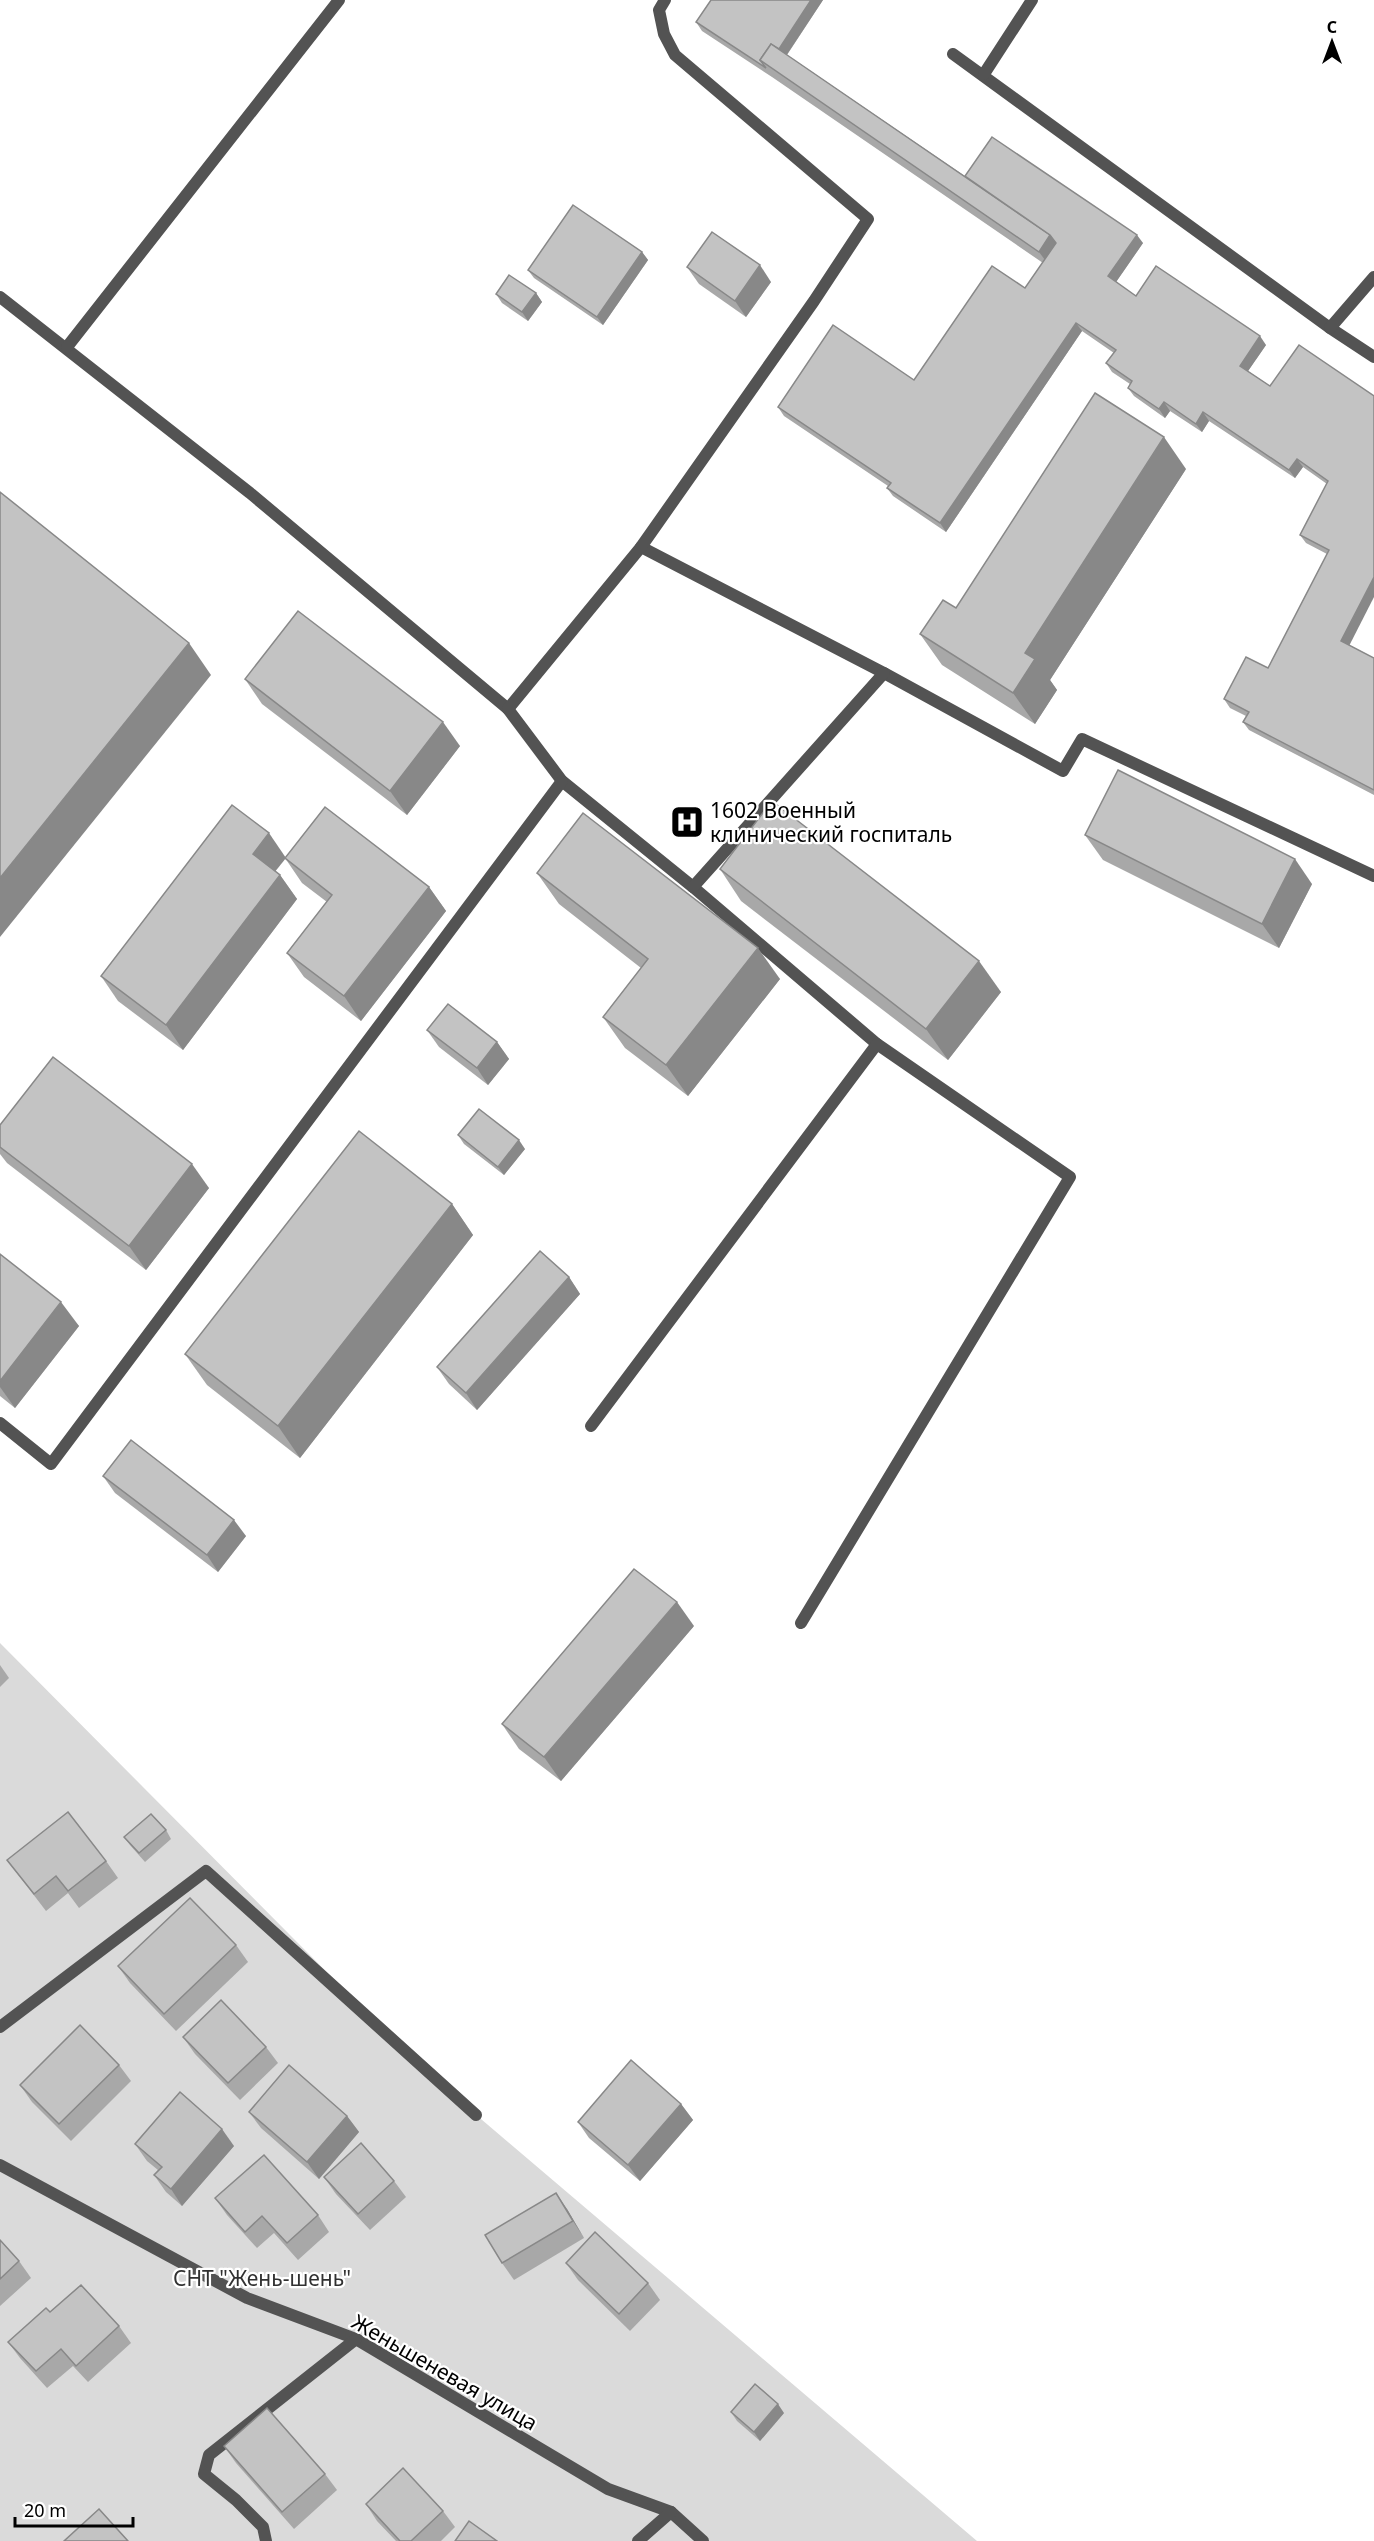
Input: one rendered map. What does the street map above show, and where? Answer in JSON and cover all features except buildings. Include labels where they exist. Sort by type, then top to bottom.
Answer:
[{"type":"lane","points":[[67,347],[339,0]]},
{"type":"lane","points":[[508,708],[641,548],[814,301],[868,219],[675,55],[664,34],[659,10],[665,0]]},
{"type":"lane","points":[[984,74],[1032,0]]},
{"type":"lane","points":[[953,54],[984,74],[1329,328],[1374,357]]},
{"type":"lane","points":[[1329,328],[1374,277]]},
{"type":"lane","points":[[0,297],[67,347],[250,493],[508,708],[562,782],[693,887],[877,1044],[1070,1176],[801,1623]]},
{"type":"lane","points":[[641,548],[884,673],[1063,771],[1082,739],[1374,876]]},
{"type":"lane","points":[[693,887],[884,673]]},
{"type":"lane","points":[[0,1423],[51,1464],[562,782]]},
{"type":"lane","points":[[591,1426],[877,1044]]},
{"type":"lane","points":[[0,2026],[206,1871],[476,2115]]},
{"type":"lane","name":"Женьшеневая улица","points":[[0,2165],[247,2298],[356,2339],[608,2489],[671,2512],[703,2541]]},
{"type":"lane","points":[[266,2541],[263,2527],[236,2500],[204,2474],[209,2455],[356,2339]]},
{"type":"lane","points":[[638,2541],[671,2512]]},
{"type":"green space","name":"СНТ \"Жень-шень\"","points":[[0,1643],[427,2073],[977,2541],[0,2541]]},
{"type":"place","name":"1602 Военный клинический госпиталь","points":[[687,822]]}]
